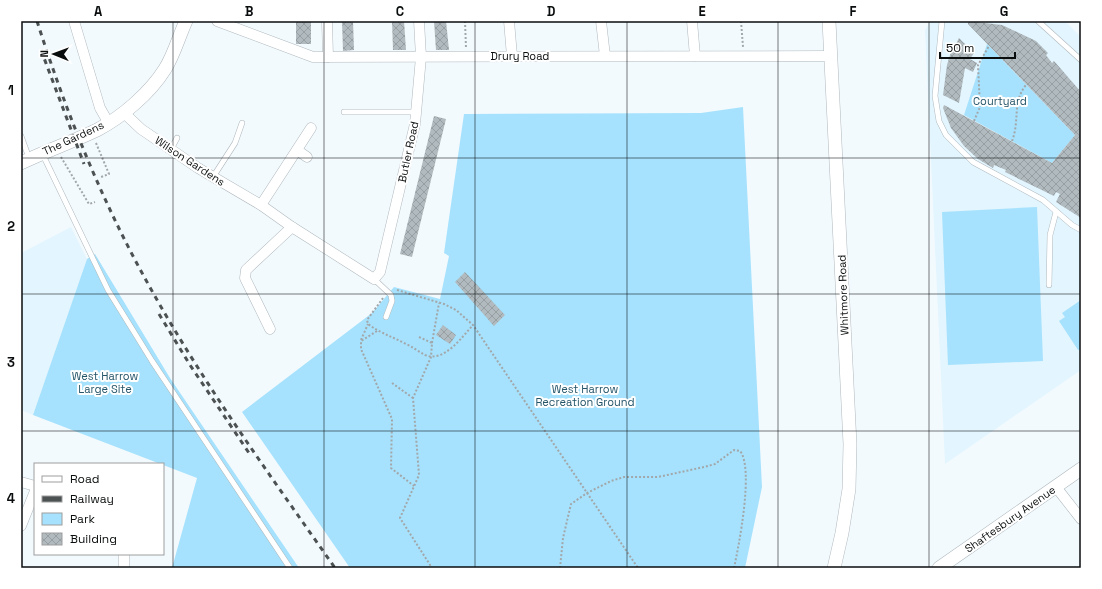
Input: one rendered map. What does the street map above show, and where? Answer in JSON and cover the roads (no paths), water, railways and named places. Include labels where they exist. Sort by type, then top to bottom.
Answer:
[{"type":"street","points":[[74,21],[100,108],[108,122]]},
{"type":"street","name":"The Gardens","points":[[25,161],[41,152],[98,129],[123,112],[153,85],[166,68],[186,21]]},
{"type":"street","name":"Drury Road","points":[[216,21],[314,57],[830,56]]},
{"type":"street","points":[[327,21],[328,57]]},
{"type":"street","name":"Butler Road","points":[[374,279],[380,272],[417,112],[422,57],[419,21]]},
{"type":"street","points":[[509,21],[512,56]]},
{"type":"street","points":[[601,21],[604,56]]},
{"type":"street","points":[[692,21],[695,56]]},
{"type":"street","name":"Whitmore Road","points":[[829,21],[850,444],[849,489],[842,533],[834,568]]},
{"type":"street","name":"Wilson Gardens","points":[[123,112],[141,129],[213,177],[261,205],[292,227],[374,279]]},
{"type":"street","points":[[261,205],[311,128]]},
{"type":"street","points":[[297,150],[307,157]]},
{"type":"street","points":[[270,329],[245,278],[246,270],[292,227]]},
{"type":"street","name":"Shaftesbury Avenue","points":[[939,568],[1081,469]]},
{"type":"street","points":[[21,482],[34,486]]},
{"type":"street","points":[[1056,487],[1081,519]]},
{"type":"street","points":[[21,526],[34,493]]},
{"type":"street","points":[[124,555],[124,568]]},
{"type":"lane","points":[[942,21],[935,96],[939,120],[946,135],[973,162],[1043,200],[1072,225],[1081,230]]},
{"type":"lane","points":[[1038,21],[1081,60]]},
{"type":"lane","points":[[344,112],[417,112]]},
{"type":"lane","points":[[213,177],[235,143],[242,123]]},
{"type":"lane","points":[[21,136],[25,161]]},
{"type":"lane","points":[[171,149],[177,138]]},
{"type":"lane","points":[[41,152],[108,290],[152,361],[290,568]]},
{"type":"lane","points":[[1048,285],[1050,234],[1056,212]]},
{"type":"lane","points":[[374,279],[391,295],[392,301],[386,317]]},
{"type":"railway","points":[[37,21],[70,117],[96,180],[141,271],[185,348],[209,385],[258,459],[335,568]]},
{"type":"railway","points":[[41,50],[84,164]]},
{"type":"railway","points":[[159,314],[190,365],[249,453]]},
{"type":"park label","name":"Courtyard","points":[[1000,101]]},
{"type":"park label","name":"West Harrow Large Site","points":[[105,382]]},
{"type":"park label","name":"West Harrow Recreation Ground","points":[[585,395]]}]
